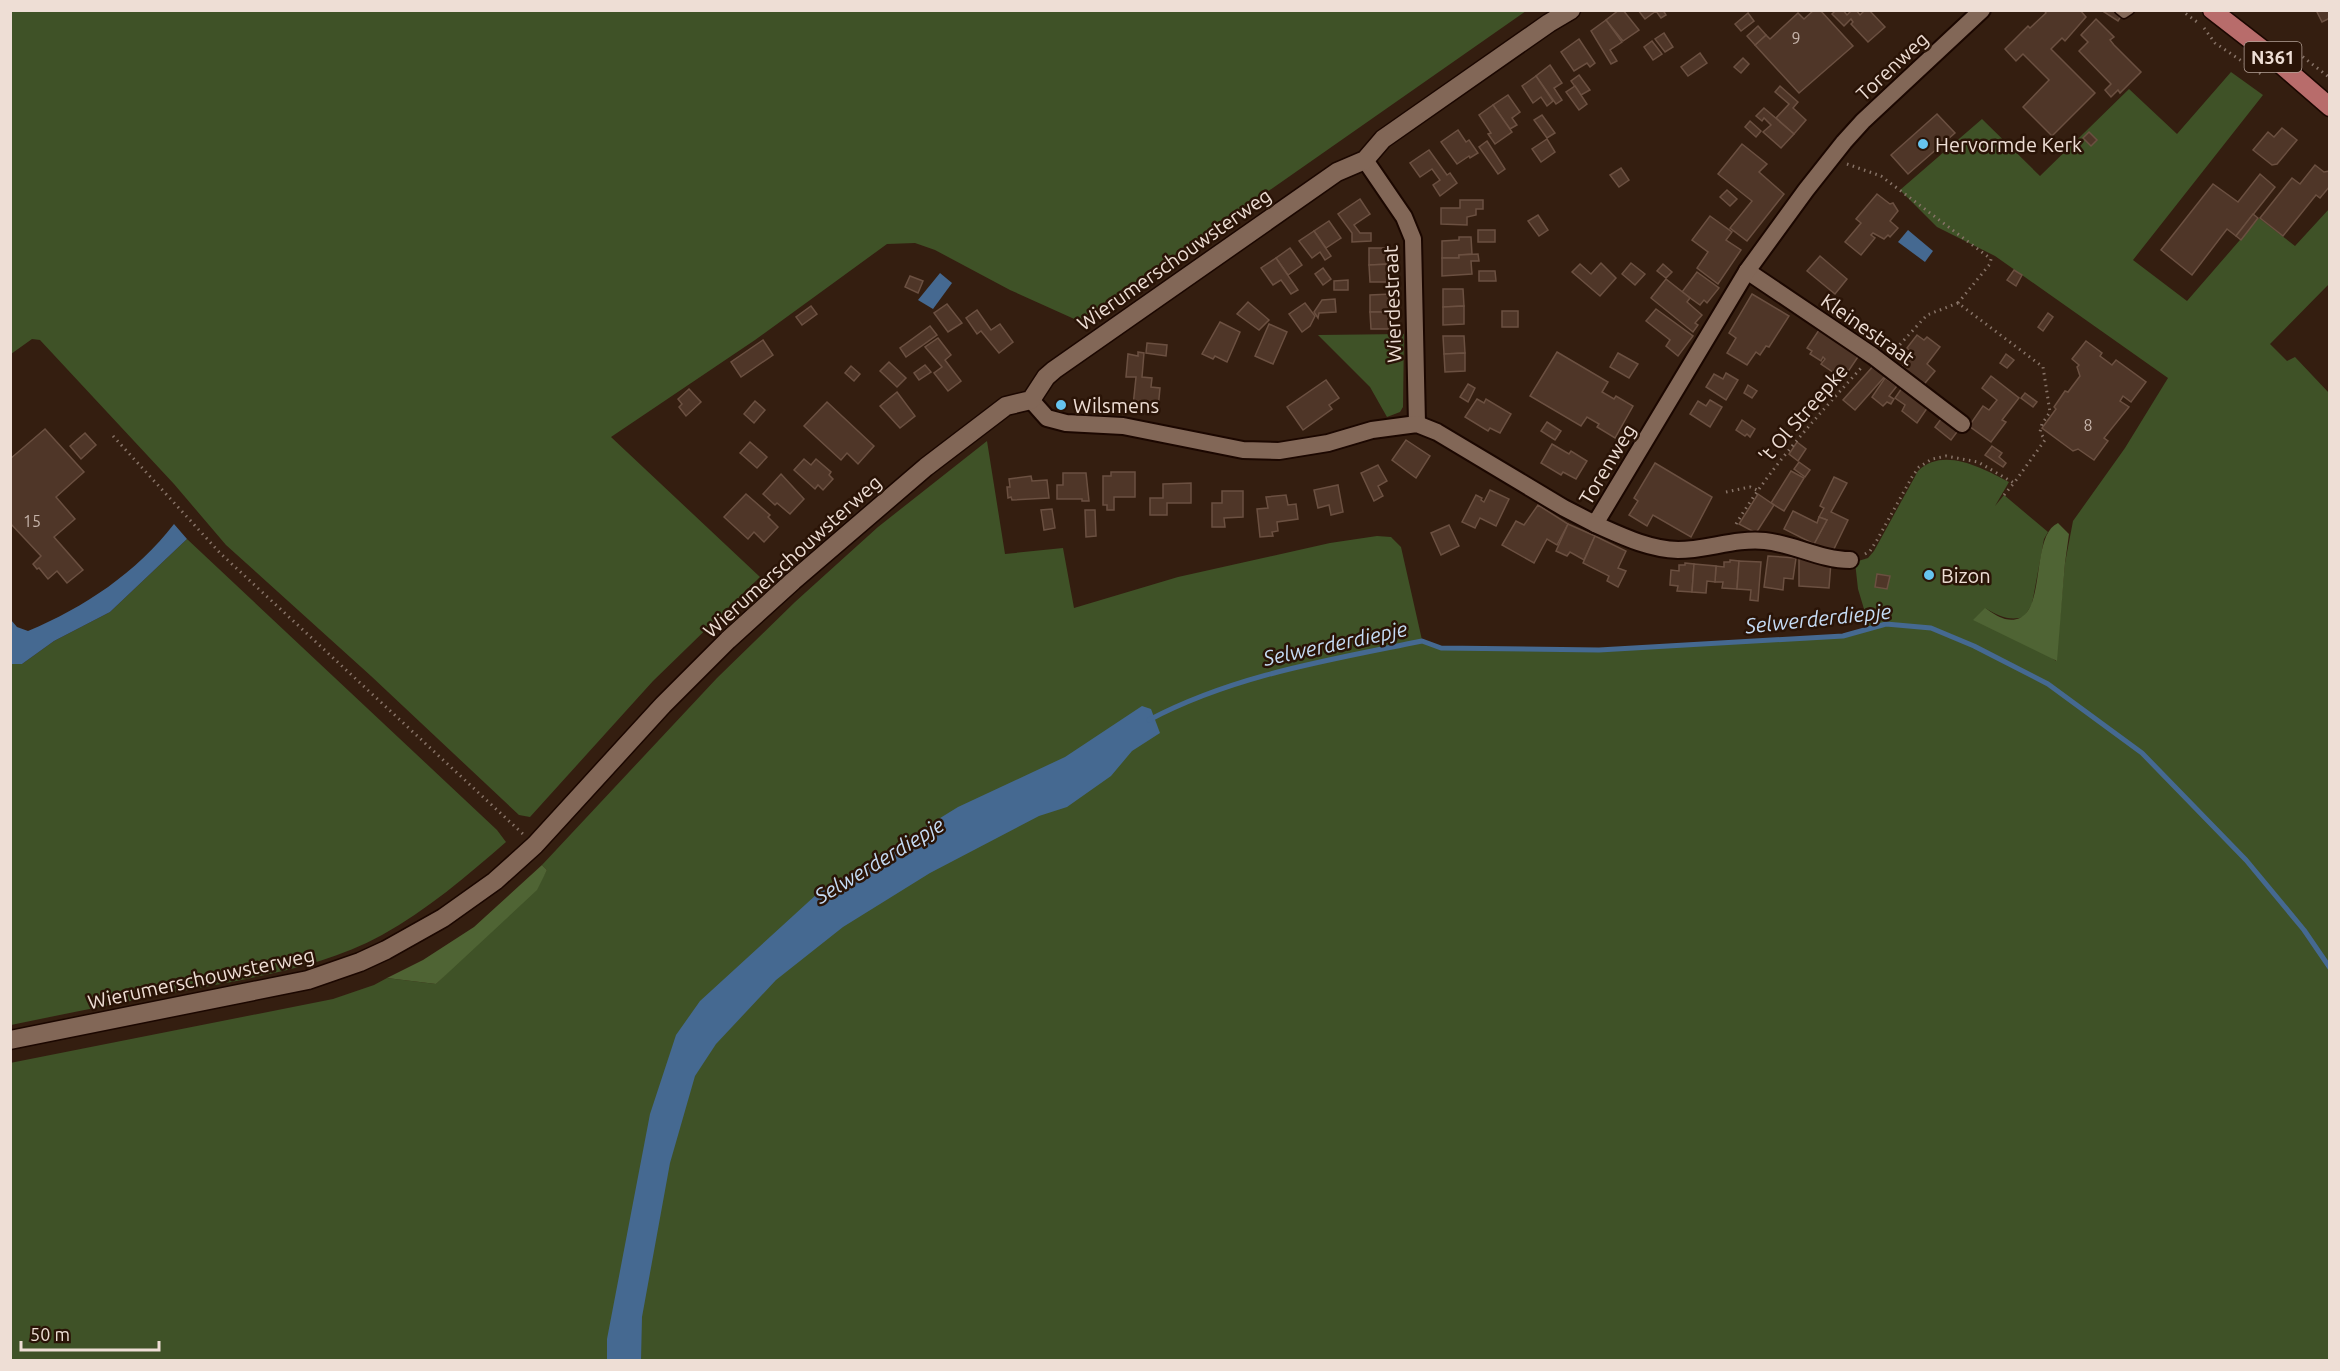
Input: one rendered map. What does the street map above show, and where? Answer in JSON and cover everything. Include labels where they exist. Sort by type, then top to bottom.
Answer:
[{"type":"main road","name":"N361","points":[[2212,10],[2270,55],[2330,107]]},
{"type":"street","name":"Wierumerschouwsterweg","points":[[10,1040],[283,987],[333,973],[386,950],[444,918],[495,881],[535,845],[663,705],[729,640],[793,581],[926,467],[1006,405],[1031,400],[1040,385],[1054,370],[1337,172],[1365,160],[1383,139],[1571,10]]},
{"type":"street","name":"Torenweg","points":[[1417,424],[1437,432],[1595,524],[1748,271],[1833,154],[1863,121],[1982,10]]},
{"type":"street","name":"Wierdestraat","points":[[1365,160],[1404,217],[1413,240],[1417,424]]},
{"type":"street","name":"Kleinestraat","points":[[1748,271],[1873,356],[1962,424]]},
{"type":"street","points":[[1031,400],[1047,418],[1066,423],[1124,426],[1243,450],[1279,451],[1328,442],[1372,430],[1417,424]]},
{"type":"street","points":[[1595,524],[1631,541],[1654,548],[1679,550],[1728,542],[1763,541],[1796,547],[1830,558],[1850,560]]},
{"type":"lane","points":[[2119,10],[2124,14],[2130,10]]},
{"type":"path","points":[[2181,10],[2201,25],[2215,43]]},
{"type":"path","points":[[1833,154],[1853,167],[1881,176],[1991,259],[1990,264],[1958,303]]},
{"type":"path","name":"'t Ol Streepke","points":[[1728,542],[1757,490],[1802,434],[1873,356]]},
{"type":"path","points":[[113,436],[220,553],[535,845]]},
{"type":"path","points":[[2004,495],[2014,483]]},
{"type":"path","name":"'t Ol Streepke","points":[[1726,492],[1750,487],[1757,490]]},
{"type":"green space","points":[[10,11],[1526,11],[1081,322],[1010,290],[935,250],[915,243],[887,244],[755,340],[611,437],[760,577],[653,681],[530,817],[519,815],[371,676],[226,545],[174,484],[40,340],[32,339],[11,354]]},
{"type":"green space","points":[[2231,72],[2263,95],[2133,260],[2187,301],[2259,218],[2295,246],[2329,209],[2329,284],[2270,344],[2287,361],[2295,357],[2329,393],[2329,1360],[11,1360],[10,1063],[333,999],[374,985],[387,978],[436,984],[544,875],[547,870],[542,865],[717,678],[795,602],[878,527],[987,441],[1005,554],[1063,548],[1074,608],[1178,577],[1330,543],[1377,536],[1391,537],[1401,547],[1422,640],[1441,648],[1540,647],[1599,650],[1843,636],[1870,629],[1858,589],[1855,562],[1868,558],[1874,551],[1918,471],[1940,460],[1964,462],[2009,482],[1995,506],[2004,495],[2048,532],[2044,539],[2032,604],[2024,617],[2004,617],[1985,608],[2056,661],[2065,563],[2073,521],[2125,448],[2168,378],[1995,256],[1937,227],[1900,190],[1982,119],[2040,176],[2129,89],[2177,134]]},
{"type":"green space","points":[[1404,334],[1403,407],[1400,412],[1387,417],[1370,387],[1318,335]]},
{"type":"green space","points":[[2058,523],[2069,534],[2057,661],[1973,620],[1985,608],[2005,619],[2019,618],[2028,610],[2034,597],[2043,545],[2049,532]]},
{"type":"green space","points":[[187,539],[497,830],[506,842],[415,915],[361,946],[338,955],[269,974],[11,1025],[10,662],[22,664],[54,641],[110,612]]},
{"type":"green space","points":[[542,865],[547,870],[537,890],[436,984],[387,978],[423,960],[474,927]]},
{"type":"water","points":[[1908,230],[1933,251],[1925,262],[1898,242]]},
{"type":"water","points":[[940,273],[952,283],[933,309],[918,300]]},
{"type":"water","points":[[174,524],[187,539],[110,612],[54,641],[22,664],[10,662],[11,620],[17,627],[28,631],[89,600],[143,558]]},
{"type":"water","points":[[1142,706],[1151,709],[1160,733],[1132,751],[1111,776],[1067,807],[1039,816],[930,873],[843,927],[776,980],[716,1044],[695,1076],[670,1163],[642,1317],[641,1360],[607,1360],[607,1339],[650,1114],[676,1035],[700,1001],[817,894],[958,807],[1065,757]]},
{"type":"building","points":[[1619,10],[1623,10],[1639,30],[1623,41],[1606,20]]},
{"type":"building","points":[[1638,10],[1663,10],[1666,15],[1661,18],[1656,11],[1645,19]]},
{"type":"building","points":[[1814,10],[1820,10],[1853,46],[1799,93],[1755,45],[1766,35],[1770,39],[1798,13],[1804,19]]},
{"type":"building","points":[[1836,10],[1843,10],[1847,15],[1852,10],[1856,10],[1860,15],[1865,10],[1869,10],[1885,27],[1868,42],[1851,24],[1853,22],[1851,19],[1844,26],[1832,14]]},
{"type":"building","points":[[2044,10],[2080,10],[2086,17],[2065,41],[2062,38],[2051,49],[2095,93],[2052,136],[2023,107],[2049,80],[2023,54],[2016,61],[2005,49],[2028,26],[2030,28],[2046,13]]},
{"type":"building","points":[[2101,10],[2125,10],[2118,21]]},
{"type":"building","points":[[2316,10],[2330,10],[2330,18],[2322,22]]},
{"type":"building","points":[[1748,13],[1754,21],[1741,31],[1735,24]]},
{"type":"building","points":[[2096,19],[2114,37],[2110,40],[2114,45],[2141,72],[2120,93],[2118,90],[2111,97],[2105,90],[2111,84],[2079,51],[2088,42],[2081,35]]},
{"type":"building","points":[[1606,20],[1622,42],[1610,50],[1617,61],[1611,64],[1591,31]]},
{"type":"building","points":[[1758,26],[1766,35],[1755,45],[1747,36]]},
{"type":"building","points":[[1664,33],[1673,47],[1665,52],[1655,39]]},
{"type":"building","points":[[1579,39],[1595,63],[1590,67],[1587,63],[1574,71],[1561,52]]},
{"type":"building","points":[[1652,41],[1662,54],[1653,60],[1644,47]]},
{"type":"building","points":[[1700,53],[1707,63],[1688,76],[1681,67]]},
{"type":"building","points":[[1743,58],[1749,64],[1741,73],[1734,67]]},
{"type":"building","points":[[1550,65],[1562,83],[1554,88],[1562,100],[1556,104],[1536,76]]},
{"type":"building","points":[[1579,75],[1590,90],[1581,95],[1571,81]]},
{"type":"building","points":[[1536,76],[1553,101],[1547,106],[1541,97],[1533,103],[1522,86]]},
{"type":"building","points":[[1575,86],[1587,104],[1579,110],[1566,92]]},
{"type":"building","points":[[1780,86],[1798,102],[1793,108],[1806,120],[1794,134],[1776,118],[1789,104],[1775,92]]},
{"type":"building","points":[[1508,95],[1520,112],[1512,118],[1517,125],[1510,129],[1493,105]]},
{"type":"building","points":[[1493,105],[1512,132],[1495,144],[1488,134],[1491,133],[1479,115]]},
{"type":"building","points":[[1764,108],[1794,134],[1781,148],[1763,132],[1771,125],[1764,118],[1762,121],[1756,116]]},
{"type":"building","name":"Hervormde Kerk","points":[[1937,114],[1955,133],[1908,174],[1891,155]]},
{"type":"building","points":[[1542,115],[1555,133],[1547,138],[1534,120]]},
{"type":"building","points":[[1750,121],[1761,131],[1756,137],[1745,127]]},
{"type":"building","points":[[2282,128],[2297,140],[2277,164],[2272,165],[2253,150],[2268,132],[2274,137]]},
{"type":"building","points":[[1458,130],[1466,142],[1469,140],[1478,153],[1457,164],[1441,142]]},
{"type":"building","points":[[2089,132],[2097,140],[2091,146],[2083,138]]},
{"type":"building","points":[[1547,139],[1555,152],[1541,162],[1532,149]]},
{"type":"building","points":[[1487,141],[1505,169],[1498,174],[1479,147]]},
{"type":"building","points":[[1742,144],[1767,164],[1759,172],[1784,194],[1747,241],[1730,228],[1752,201],[1718,174]]},
{"type":"building","points":[[1429,150],[1447,175],[1450,173],[1457,183],[1440,196],[1433,185],[1440,180],[1432,169],[1420,177],[1410,163]]},
{"type":"building","points":[[2315,165],[2324,172],[2330,171],[2330,186],[2320,198],[2316,195],[2283,236],[2260,218],[2292,178],[2300,184]]},
{"type":"building","points":[[1621,168],[1629,180],[1619,187],[1610,175]]},
{"type":"building","points":[[2260,174],[2275,187],[2236,236],[2227,229],[2192,275],[2161,250],[2213,184],[2238,202]]},
{"type":"building","points":[[1727,190],[1737,199],[1730,206],[1720,197]]},
{"type":"building","points":[[1877,194],[1890,204],[1893,203],[1898,211],[1890,221],[1898,228],[1890,237],[1888,235],[1884,239],[1873,233],[1871,235],[1875,238],[1861,255],[1845,242],[1861,223],[1856,219]]},
{"type":"building","points":[[1360,199],[1370,214],[1354,225],[1360,233],[1371,233],[1371,241],[1352,242],[1352,233],[1338,214]]},
{"type":"building","points":[[1460,200],[1483,200],[1483,209],[1476,209],[1476,215],[1467,217],[1467,225],[1441,224],[1441,208],[1460,208]]},
{"type":"building","points":[[2253,214],[2258,218],[2241,240],[2236,236]]},
{"type":"building","points":[[1538,215],[1548,230],[1539,236],[1528,221]]},
{"type":"building","points":[[1710,216],[1732,232],[1726,240],[1741,250],[1718,284],[1697,268],[1708,252],[1692,240]]},
{"type":"building","points":[[1329,221],[1341,238],[1326,248],[1314,231]]},
{"type":"building","points":[[1478,230],[1495,230],[1495,242],[1478,242]]},
{"type":"building","points":[[1314,231],[1331,256],[1325,260],[1320,252],[1312,258],[1299,241]]},
{"type":"building","points":[[1459,237],[1471,237],[1472,254],[1459,255],[1459,258],[1442,258],[1442,241],[1459,240]]},
{"type":"building","points":[[1290,248],[1302,265],[1288,275],[1276,258]]},
{"type":"building","points":[[1369,248],[1390,248],[1391,264],[1369,265]]},
{"type":"building","points":[[1478,254],[1479,261],[1471,261],[1472,274],[1442,276],[1442,258],[1459,258],[1459,255]]},
{"type":"building","points":[[1820,256],[1847,279],[1835,294],[1807,271]]},
{"type":"building","points":[[1276,258],[1298,290],[1291,294],[1281,280],[1273,285],[1261,268]]},
{"type":"building","points":[[1601,263],[1616,278],[1600,296],[1572,272],[1580,264],[1591,274]]},
{"type":"building","points":[[1631,263],[1645,274],[1635,285],[1622,274]]},
{"type":"building","points":[[1391,264],[1391,282],[1370,282],[1369,265]]},
{"type":"building","points":[[1663,264],[1672,272],[1666,278],[1657,271]]},
{"type":"building","points":[[1323,268],[1331,279],[1323,285],[1315,274]]},
{"type":"building","points":[[2014,270],[2022,275],[2016,286],[2007,280]]},
{"type":"building","points":[[1479,271],[1495,271],[1496,281],[1479,281]]},
{"type":"building","points":[[1697,272],[1719,288],[1707,303],[1704,300],[1700,305],[1682,292]]},
{"type":"building","points":[[910,276],[923,281],[918,293],[905,287]]},
{"type":"building","points":[[1666,279],[1690,298],[1687,302],[1702,315],[1695,323],[1698,325],[1693,332],[1651,298]]},
{"type":"building","points":[[1348,280],[1348,290],[1334,290],[1334,281]]},
{"type":"building","points":[[1443,289],[1463,289],[1464,306],[1443,307]]},
{"type":"building","points":[[1391,294],[1392,312],[1370,312],[1370,295]]},
{"type":"building","points":[[1752,294],[1789,316],[1769,347],[1766,346],[1760,355],[1756,352],[1747,365],[1727,353],[1736,338],[1729,333]]},
{"type":"building","points":[[1335,299],[1336,312],[1319,313],[1318,318],[1314,312],[1322,300]]},
{"type":"building","points":[[1248,302],[1269,320],[1259,330],[1237,314]]},
{"type":"building","points":[[1305,303],[1315,316],[1310,326],[1302,332],[1289,314]]},
{"type":"building","points":[[947,304],[962,323],[948,332],[934,313]]},
{"type":"building","points":[[811,306],[817,314],[802,325],[796,317]]},
{"type":"building","points":[[1464,306],[1464,324],[1443,325],[1443,307]]},
{"type":"building","points":[[1656,309],[1693,336],[1678,356],[1666,346],[1670,340],[1646,321]]},
{"type":"building","points":[[977,310],[991,330],[1000,324],[1013,342],[999,353],[981,331],[977,334],[966,318]]},
{"type":"building","points":[[1502,311],[1518,311],[1518,327],[1502,327]]},
{"type":"building","points":[[1370,312],[1392,312],[1392,329],[1371,329]]},
{"type":"building","points":[[2048,313],[2053,317],[2043,331],[2038,327]]},
{"type":"building","points":[[1220,322],[1240,332],[1227,362],[1215,356],[1213,359],[1202,354]]},
{"type":"building","points":[[1269,324],[1287,332],[1273,364],[1255,356]]},
{"type":"building","points":[[930,326],[937,335],[906,357],[900,348]]},
{"type":"building","points":[[1819,330],[1836,341],[1838,339],[1860,354],[1843,379],[1821,364],[1825,359],[1823,357],[1821,361],[1810,354],[1812,351],[1807,348]]},
{"type":"building","points":[[1917,335],[1924,340],[1927,337],[1940,347],[1927,364],[1935,371],[1921,388],[1899,370],[1912,353],[1907,348]]},
{"type":"building","points":[[1443,336],[1464,336],[1465,353],[1444,354]]},
{"type":"building","points":[[938,338],[951,355],[945,360],[961,381],[948,391],[934,373],[942,367],[925,347]]},
{"type":"building","points":[[763,340],[773,355],[741,377],[731,362]]},
{"type":"building","points":[[2086,341],[2102,353],[2100,356],[2112,365],[2116,360],[2146,382],[2131,402],[2123,396],[2120,401],[2129,407],[2104,438],[2108,441],[2094,460],[2078,449],[2073,451],[2042,428],[2056,409],[2054,407],[2065,391],[2068,392],[2080,376],[2077,367],[2079,365],[2072,359]]},
{"type":"building","points":[[1147,343],[1167,345],[1166,356],[1146,353]]},
{"type":"building","points":[[1138,352],[1144,353],[1142,377],[1152,378],[1151,387],[1160,388],[1158,409],[1133,406],[1136,377],[1126,377],[1128,354],[1138,356]]},
{"type":"building","points":[[1557,352],[1608,382],[1602,392],[1614,399],[1616,396],[1633,406],[1615,438],[1597,427],[1599,424],[1587,417],[1581,426],[1530,396]]},
{"type":"building","points":[[1465,353],[1465,371],[1445,372],[1444,354]]},
{"type":"building","points":[[1618,353],[1638,364],[1629,378],[1610,367]]},
{"type":"building","points":[[2006,354],[2014,360],[2007,368],[2000,363]]},
{"type":"building","points":[[889,362],[906,378],[897,387],[880,371]]},
{"type":"building","points":[[1875,364],[1887,374],[1855,410],[1843,400]]},
{"type":"building","points":[[925,365],[931,372],[919,380],[914,373]]},
{"type":"building","points":[[851,366],[860,374],[854,381],[845,373]]},
{"type":"building","points":[[1726,373],[1738,380],[1726,400],[1706,387],[1714,374],[1723,379]]},
{"type":"building","points":[[1991,376],[2019,398],[2002,420],[2006,422],[1991,442],[1969,426],[1983,406],[1989,410],[1997,400],[1982,388]]},
{"type":"building","points":[[1885,378],[1897,386],[1889,396],[1894,399],[1891,404],[1887,402],[1883,406],[1872,397]]},
{"type":"building","points":[[1326,380],[1339,398],[1329,405],[1332,409],[1303,430],[1287,407]]},
{"type":"building","points":[[1468,384],[1475,388],[1468,402],[1460,397]]},
{"type":"building","points":[[1748,385],[1757,391],[1752,398],[1744,393]]},
{"type":"building","points":[[1904,385],[1930,404],[1917,423],[1902,411],[1905,405],[1895,398]]},
{"type":"building","points":[[689,389],[701,402],[686,416],[679,407],[682,404],[678,399]]},
{"type":"building","points":[[897,392],[915,416],[900,428],[880,406]]},
{"type":"building","points":[[2025,393],[2037,402],[2033,407],[2021,398]]},
{"type":"building","points":[[1477,399],[1484,403],[1486,399],[1511,414],[1500,433],[1490,428],[1488,431],[1465,417]]},
{"type":"building","points":[[1710,400],[1722,407],[1710,427],[1690,414],[1698,401],[1706,406]]},
{"type":"building","points":[[755,401],[765,410],[754,423],[744,414]]},
{"type":"building","points":[[827,402],[874,446],[858,464],[847,453],[841,460],[804,426]]},
{"type":"building","points":[[1944,415],[1960,428],[1951,440],[1935,427]]},
{"type":"building","points":[[1742,420],[1755,429],[1750,437],[1736,430]]},
{"type":"building","points":[[1547,422],[1561,431],[1555,440],[1541,431]]},
{"type":"building","points":[[45,429],[84,472],[56,497],[75,519],[54,537],[83,570],[67,583],[57,571],[48,579],[39,568],[37,569],[33,564],[41,556],[10,523],[10,459]]},
{"type":"building","points":[[85,433],[96,445],[81,459],[70,446]]},
{"type":"building","points":[[1406,440],[1430,456],[1416,478],[1392,460]]},
{"type":"building","points":[[750,442],[767,457],[757,468],[740,453]]},
{"type":"building","points":[[1797,442],[1806,449],[1798,461],[1789,454]]},
{"type":"building","points":[[1552,444],[1569,454],[1571,451],[1587,461],[1576,479],[1563,472],[1561,475],[1541,463]]},
{"type":"building","points":[[1992,446],[2002,453],[1999,457],[2006,463],[2003,467],[1985,455]]},
{"type":"building","points":[[804,459],[811,465],[816,459],[831,472],[829,475],[833,479],[823,490],[818,485],[815,489],[794,470]]},
{"type":"building","points":[[1799,462],[1810,470],[1805,477],[1794,469]]},
{"type":"building","points":[[1655,463],[1712,497],[1691,537],[1653,515],[1647,526],[1629,515],[1638,501],[1634,498]]},
{"type":"building","points":[[1378,465],[1387,481],[1378,486],[1383,496],[1374,501],[1361,473]]},
{"type":"building","points":[[1791,471],[1804,478],[1784,511],[1771,503]]},
{"type":"building","points":[[1111,472],[1135,472],[1135,497],[1114,497],[1114,510],[1107,510],[1107,505],[1103,505],[1103,476],[1111,476]]},
{"type":"building","points":[[1063,473],[1086,473],[1089,501],[1057,499],[1057,485],[1063,485]]},
{"type":"building","points":[[781,474],[804,499],[790,514],[763,494]]},
{"type":"building","points":[[1031,476],[1032,481],[1047,480],[1049,498],[1012,500],[1011,497],[1008,498],[1009,479]]},
{"type":"building","points":[[1834,477],[1847,483],[1831,512],[1848,520],[1832,553],[1814,544],[1827,520],[1819,517],[1824,508],[1820,506]]},
{"type":"building","points":[[1191,483],[1191,503],[1167,503],[1167,515],[1150,515],[1150,498],[1163,498],[1163,484]]},
{"type":"building","points":[[1338,485],[1343,512],[1331,515],[1329,505],[1318,508],[1314,490]]},
{"type":"building","points":[[1490,490],[1509,499],[1496,526],[1480,518],[1475,528],[1462,522],[1476,495],[1484,502]]},
{"type":"building","points":[[1222,491],[1243,491],[1243,517],[1224,518],[1225,527],[1212,527],[1212,503],[1222,503]]},
{"type":"building","points":[[746,494],[770,515],[768,517],[778,527],[764,542],[754,532],[748,539],[724,517]]},
{"type":"building","points":[[1758,494],[1774,505],[1756,533],[1739,524]]},
{"type":"building","points":[[1286,495],[1288,505],[1296,504],[1298,519],[1277,522],[1278,531],[1272,532],[1273,536],[1260,537],[1257,509],[1268,508],[1266,497]]},
{"type":"building","points":[[1538,505],[1568,524],[1557,545],[1547,539],[1534,563],[1502,545],[1516,521],[1524,525]]},
{"type":"building","points":[[1052,509],[1055,528],[1044,530],[1041,510]]},
{"type":"building","points":[[1085,510],[1095,510],[1096,536],[1086,537]]},
{"type":"building","points":[[1793,511],[1817,523],[1819,517],[1827,520],[1814,544],[1784,529]]},
{"type":"building","points":[[1568,524],[1595,536],[1584,560],[1570,552],[1567,556],[1556,551]]},
{"type":"building","points":[[1449,525],[1459,546],[1441,555],[1431,533]]},
{"type":"building","points":[[1595,536],[1626,551],[1618,568],[1626,571],[1618,587],[1607,581],[1609,576],[1583,563]]},
{"type":"building","points":[[1768,556],[1796,558],[1793,579],[1784,578],[1783,590],[1764,587]]},
{"type":"building","points":[[1799,559],[1831,562],[1829,588],[1799,586]]},
{"type":"building","points":[[1730,560],[1739,561],[1737,589],[1722,588],[1723,582],[1715,582],[1716,566],[1724,567],[1724,562],[1730,562]]},
{"type":"building","points":[[1739,561],[1761,562],[1758,601],[1750,600],[1751,590],[1737,589]]},
{"type":"building","points":[[1685,563],[1694,564],[1692,592],[1677,591],[1678,586],[1670,585],[1671,570],[1679,571],[1679,565],[1685,565]]},
{"type":"building","points":[[1694,564],[1716,566],[1715,582],[1707,581],[1706,593],[1692,592]]},
{"type":"building","points":[[1877,574],[1890,576],[1887,589],[1875,587]]},
{"type":"waterway","name":"Selwerderdiepje","points":[[1149,720],[1181,704],[1248,680],[1317,662],[1422,641],[1441,648],[1599,650],[1843,636],[1886,624],[1931,628],[1974,646],[2048,684],[2142,753],[2246,860],[2304,930],[2330,968]]},
{"type":"place","name":"Hervormde Kerk","points":[[1923,144]]},
{"type":"place","name":"Wilsmens","points":[[1061,405]]},
{"type":"place","name":"Bizon","points":[[1929,575]]}]
